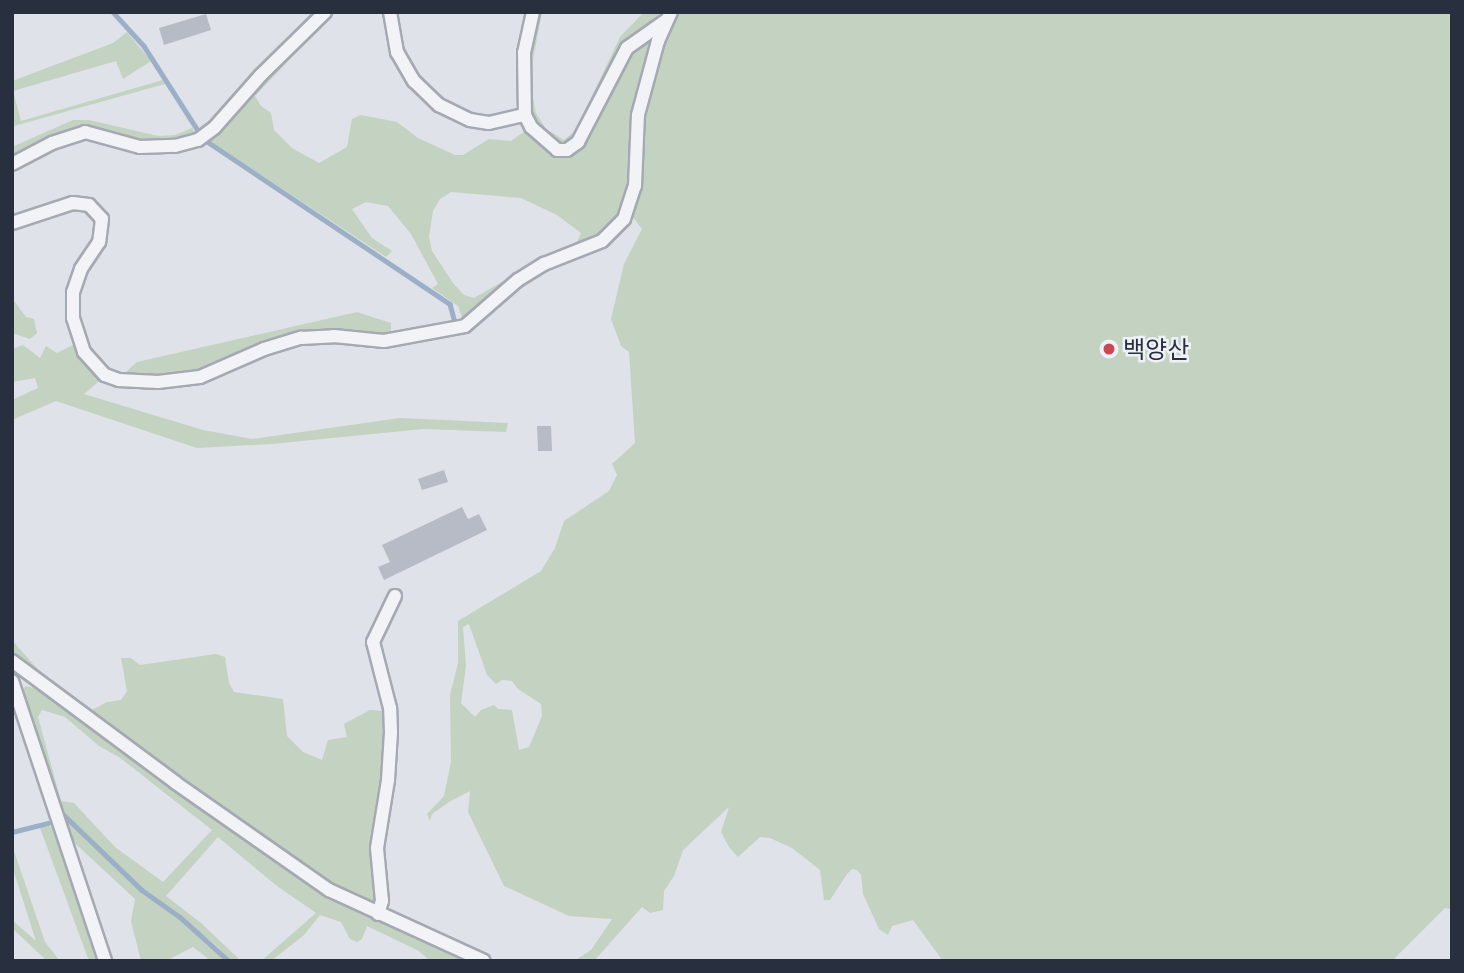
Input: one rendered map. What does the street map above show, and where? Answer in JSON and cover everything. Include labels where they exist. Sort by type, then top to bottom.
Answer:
[{"type":"street","points":[[12,164],[62,139],[85,132],[140,147],[175,146],[198,140],[215,128],[261,75],[325,12]]},
{"type":"street","points":[[390,12],[397,52],[414,81],[439,105],[470,120],[489,124],[525,115]]},
{"type":"street","points":[[533,12],[524,53],[525,115],[545,143],[556,150],[567,150],[578,142],[588,127],[612,71],[627,47],[668,17]]},
{"type":"street","points":[[12,223],[73,203],[89,205],[102,219],[99,242],[75,282],[73,318],[84,352],[106,375],[119,380],[158,382],[200,377],[274,346],[301,338],[334,336],[384,341],[465,326],[518,280],[544,264],[602,241],[624,219],[635,186],[638,115],[668,17]]},
{"type":"street","points":[[378,914],[382,901],[377,848],[388,780],[391,732],[390,708],[373,642],[394,596]]},
{"type":"street","points":[[12,661],[329,890],[484,961]]},
{"type":"street","points":[[12,681],[104,961]]},
{"type":"green space","points":[[329,12],[334,12],[255,96],[261,106],[271,113],[274,130],[292,148],[319,163],[347,147],[352,119],[361,115],[397,122],[418,138],[455,155],[463,155],[489,139],[511,141],[528,129],[555,154],[568,154],[630,50],[655,35],[634,167],[621,217],[601,238],[574,249],[581,233],[557,215],[521,198],[451,192],[440,199],[433,211],[429,237],[432,251],[464,295],[474,298],[509,278],[516,277],[464,323],[458,306],[432,288],[438,284],[411,234],[388,206],[366,202],[352,209],[372,238],[392,251],[386,257],[211,142],[209,137]]},
{"type":"green space","points":[[537,12],[542,12],[531,88],[536,113],[546,129],[564,140],[576,130],[620,37],[644,12],[661,12],[624,45],[615,58],[584,125],[566,146],[548,140],[529,114],[527,73]]},
{"type":"green space","points":[[674,12],[1452,12],[1452,909],[1445,908],[1392,961],[943,961],[913,920],[892,926],[888,935],[879,929],[863,894],[861,875],[857,870],[852,869],[830,900],[824,900],[820,870],[792,848],[770,838],[760,837],[738,857],[721,832],[729,807],[683,850],[674,876],[664,891],[663,910],[650,913],[642,907],[594,961],[574,961],[591,950],[612,919],[569,916],[504,886],[468,812],[470,791],[432,814],[430,821],[427,814],[444,796],[451,762],[450,695],[458,663],[458,621],[541,571],[555,548],[564,521],[609,491],[617,475],[612,464],[635,443],[629,352],[621,346],[611,319],[624,264],[642,229],[630,213],[638,133],[648,86]],"holes":[[[469,624],[487,675],[496,684],[502,680],[512,681],[518,689],[541,704],[542,716],[529,747],[519,750],[512,710],[498,709],[494,705],[481,710],[475,717],[461,703],[466,666],[463,627]]]},
{"type":"green space","points":[[127,32],[151,61],[123,79],[116,61],[13,91],[21,121],[163,80],[165,84],[14,126],[12,81],[113,43]]},
{"type":"green space","points":[[73,120],[89,120],[158,136],[175,135],[192,128],[196,135],[164,143],[70,129],[12,156],[12,147]]},
{"type":"green space","points":[[81,205],[94,213],[99,220],[99,229],[97,241],[73,281],[71,318],[81,354],[104,377],[84,394],[203,430],[252,439],[400,418],[508,423],[506,432],[423,429],[272,444],[197,448],[56,401],[12,420],[12,400],[38,388],[35,378],[12,382],[12,349],[23,345],[40,358],[46,346],[57,353],[73,345],[67,294],[77,268],[93,241],[97,222],[87,210],[73,208],[12,232],[12,226],[60,208]]},
{"type":"green space","points":[[12,298],[26,317],[34,319],[37,333],[30,339],[12,333]]},
{"type":"green space","points":[[357,312],[391,323],[391,337],[334,333],[182,378],[120,377],[137,362]]},
{"type":"green space","points":[[12,640],[40,672],[92,710],[107,702],[121,700],[127,691],[121,658],[131,658],[140,665],[216,654],[225,657],[229,683],[234,692],[283,699],[287,736],[303,752],[322,760],[328,740],[347,737],[344,724],[370,710],[385,711],[378,906],[327,884],[229,816],[12,656]]},
{"type":"green space","points":[[26,686],[40,690],[320,893],[467,961],[430,961],[419,951],[367,926],[362,939],[357,942],[350,939],[341,922],[320,915],[304,935],[271,961],[261,961],[316,913],[277,886],[218,837],[166,896],[201,923],[241,961],[230,961],[219,948],[143,889],[64,814],[142,891],[179,917],[228,961],[211,961],[193,947],[166,961],[141,961],[131,921],[135,899],[66,835],[21,691]],"holes":[[[42,710],[65,717],[99,746],[119,757],[212,830],[163,882],[115,847],[74,803],[61,801],[38,717]]]},
{"type":"green space","points":[[53,825],[98,961],[89,961],[40,828]]},
{"type":"green space","points":[[12,845],[45,942],[60,961],[47,961],[12,928],[12,920],[36,941],[12,866]]},
{"type":"building","points":[[206,14],[211,30],[164,45],[159,28]]},
{"type":"building","points":[[537,426],[551,426],[552,451],[538,451]]},
{"type":"building","points":[[444,470],[448,482],[422,490],[418,479]]},
{"type":"building","points":[[462,507],[468,519],[479,514],[487,530],[384,580],[378,567],[390,562],[382,545]]},
{"type":"waterway","points":[[113,12],[144,46],[197,129]]},
{"type":"waterway","points":[[208,142],[450,304],[454,319]]},
{"type":"waterway","points":[[64,815],[142,890],[180,917],[229,961]]},
{"type":"waterway","points":[[12,832],[48,823]]},
{"type":"place","name":"백양산","points":[[1109,349]]}]
